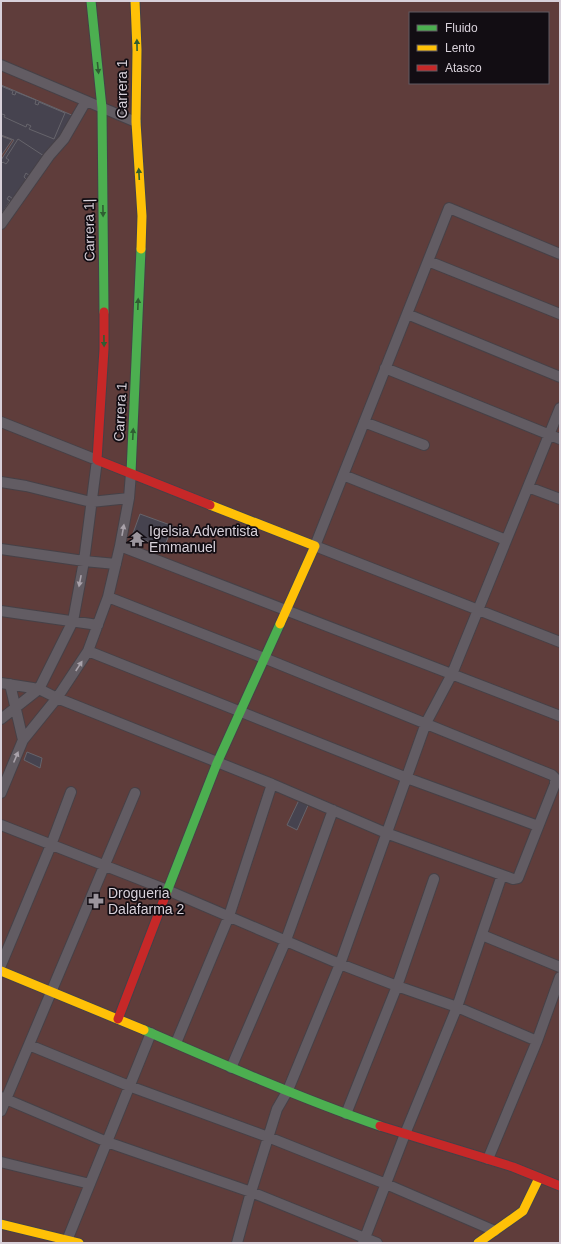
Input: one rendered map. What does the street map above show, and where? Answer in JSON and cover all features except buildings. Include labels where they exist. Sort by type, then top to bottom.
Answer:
[{"type":"street","name":"Carrera 1|","points":[[91,1],[102,108],[104,349],[97,460]]},
{"type":"street","name":"Carrera 1","points":[[1,793],[23,740],[57,698],[88,651],[108,597],[129,498],[142,216],[136,122],[137,50],[135,1]]},
{"type":"street","points":[[1,65],[136,122]]},
{"type":"street","points":[[1,224],[49,156],[64,139],[86,101]]},
{"type":"street","points":[[118,1019],[217,763],[315,546],[449,208],[560,254]]},
{"type":"street","points":[[428,261],[560,314]]},
{"type":"street","points":[[406,314],[560,377]]},
{"type":"street","points":[[386,368],[560,439]]},
{"type":"street","points":[[238,1243],[251,1192],[277,1109],[288,1090],[340,964],[426,723],[452,674],[560,408]]},
{"type":"street","points":[[1,422],[560,642]]},
{"type":"street","points":[[364,422],[424,445]]},
{"type":"street","points":[[1,719],[39,689],[73,621],[84,561],[97,460]]},
{"type":"street","points":[[343,475],[506,540]]},
{"type":"street","points":[[1,482],[26,486],[92,502],[129,498]]},
{"type":"street","points":[[528,487],[560,499]]},
{"type":"street","points":[[120,546],[560,716]]},
{"type":"street","points":[[1,549],[116,564]]},
{"type":"street","points":[[5,684],[39,689],[57,698],[272,784],[386,833],[502,876],[513,879],[518,878],[555,784],[556,778],[552,775],[264,658],[108,597]]},
{"type":"street","points":[[1,611],[98,625]]},
{"type":"street","points":[[88,651],[406,778],[538,826]]},
{"type":"street","points":[[5,684],[15,708],[23,740]]},
{"type":"street","points":[[176,1043],[229,916],[272,784]]},
{"type":"street","points":[[1,965],[51,845],[71,792]]},
{"type":"street","points":[[1,1111],[3,1098],[29,1045],[52,992],[135,793]]},
{"type":"street","points":[[231,1068],[286,940],[333,810]]},
{"type":"street","points":[[1,825],[167,890],[340,964],[457,1007],[536,1041]]},
{"type":"street","points":[[364,1240],[405,1134],[457,1007],[502,876]]},
{"type":"street","points":[[346,1114],[397,986],[434,879]]},
{"type":"street","points":[[482,935],[560,967]]},
{"type":"street","points":[[1,971],[176,1043],[231,1068],[346,1114],[405,1134],[488,1159],[560,1186]]},
{"type":"street","points":[[488,1159],[536,1041],[560,977]]},
{"type":"street","points":[[67,1242],[151,1033]]},
{"type":"street","points":[[29,1045],[129,1086],[268,1137],[386,1184],[495,1231]]},
{"type":"street","points":[[3,1098],[107,1142],[251,1192],[364,1240],[377,1243]]},
{"type":"street","points":[[1,1162],[90,1184]]},
{"type":"street","points":[[478,1243],[523,1211],[539,1178]]},
{"type":"street","points":[[1,1224],[67,1242],[79,1243]]},
{"type":"shaded area","points":[[1,1],[560,1],[560,1243],[1,1243]]},
{"type":"traffic: fast","points":[[91,1],[102,108],[104,312]]},
{"type":"traffic: fast","points":[[131,473],[141,249]]},
{"type":"traffic: fast","points":[[166,894],[217,763],[280,624]]},
{"type":"traffic: fast","points":[[144,1030],[232,1068],[380,1126]]},
{"type":"traffic: slow","points":[[135,1],[137,50],[136,122],[142,216],[141,249]]},
{"type":"traffic: slow","points":[[210,505],[315,546],[280,624]]},
{"type":"traffic: slow","points":[[1,971],[144,1030]]},
{"type":"traffic: slow","points":[[478,1243],[523,1211],[539,1178]]},
{"type":"traffic: slow","points":[[1,1224],[79,1243]]},
{"type":"traffic: jam","points":[[104,312],[104,349],[97,460],[210,505]]},
{"type":"traffic: jam","points":[[118,1019],[166,894]]},
{"type":"traffic: jam","points":[[380,1126],[513,1167],[560,1186]]},
{"type":"place","name":"Igelsia Adventista Emmanuel","points":[[137,539]]},
{"type":"place","name":"Drogueria Dalafarma 2","points":[[96,901]]}]
